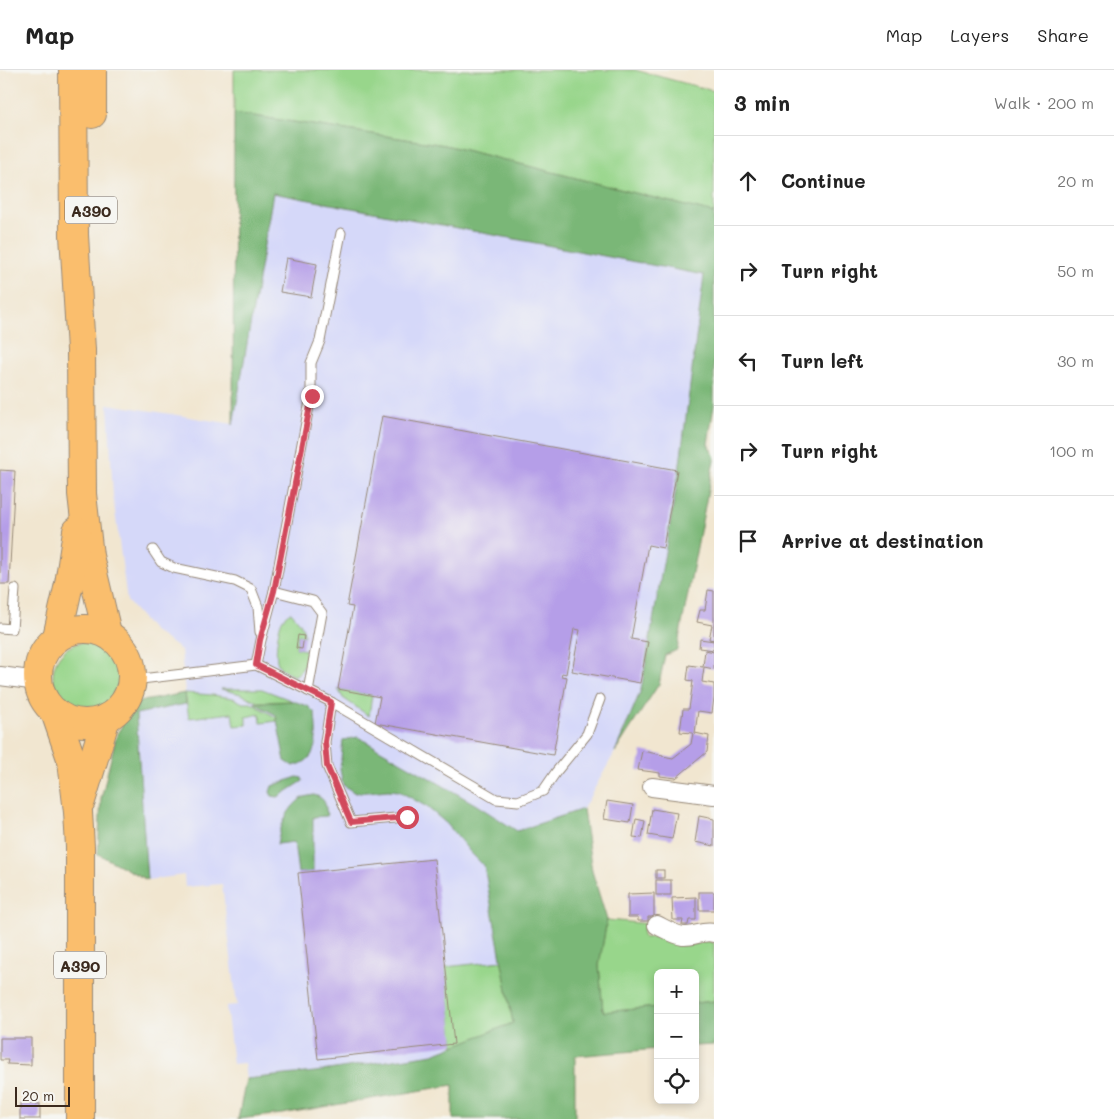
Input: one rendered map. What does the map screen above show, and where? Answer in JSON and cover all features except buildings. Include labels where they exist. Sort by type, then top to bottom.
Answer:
[{"type":"highway","name":"A390","points":[[73,70],[74,235],[81,350],[82,494],[89,556],[107,633]]},
{"type":"highway","name":"A390","points":[[81,350],[91,226],[92,70]]},
{"type":"highway","name":"A390","points":[[80,1119],[80,847],[78,812],[72,761],[55,712],[40,691],[38,672],[42,655],[57,637],[70,584],[82,494]]},
{"type":"highway","points":[[55,712],[70,720],[86,723],[106,718],[120,708],[129,695],[132,680],[132,668],[127,652],[107,633],[85,628],[66,632],[57,637]]},
{"type":"highway","name":"A390","points":[[78,812],[106,718]]},
{"type":"street","points":[[0,676],[38,681]]},
{"type":"street","points":[[652,787],[714,795]]},
{"type":"street","points":[[657,925],[682,936],[694,936],[704,932],[714,933]]},
{"type":"lane","points":[[256,665],[260,640],[274,591],[312,396],[311,363],[320,341],[341,233]]},
{"type":"lane","points":[[153,550],[161,562],[174,568],[235,581],[251,589],[258,607],[260,640]]},
{"type":"lane","points":[[0,628],[12,629],[15,589]]},
{"type":"lane","points":[[274,591],[313,601],[322,613],[308,691]]},
{"type":"lane","points":[[132,680],[256,665],[331,702],[496,798],[518,801],[543,791],[586,734],[600,699]]},
{"type":"lane","points":[[331,702],[325,742],[327,766],[351,822],[407,817]]},
{"type":"shaded area","points":[[272,193],[704,275],[679,472],[641,690],[615,752],[583,809],[480,844],[513,1023],[433,1054],[315,1072],[246,1079],[244,1063],[233,1064],[226,1006],[237,1005],[222,884],[185,887],[184,875],[147,880],[136,713],[186,704],[181,650],[152,630],[127,601],[113,496],[108,404],[233,424]]},
{"type":"green space","points":[[234,70],[635,70],[714,91],[714,213],[445,145],[234,113]]},
{"type":"green space","points":[[234,113],[445,145],[714,213],[714,405],[708,444],[714,460],[677,650],[665,655],[659,684],[615,752],[641,690],[679,472],[704,275],[273,193],[233,425]]},
{"type":"green space","points":[[291,612],[300,623],[304,632],[304,636],[298,635],[296,648],[305,650],[306,653],[303,668],[294,676],[279,666],[276,655],[282,620]]},
{"type":"green space","points":[[87,642],[100,645],[111,652],[118,663],[121,676],[118,689],[111,700],[100,707],[87,710],[74,707],[63,700],[56,689],[53,676],[56,663],[63,652],[74,645]]},
{"type":"green space","points":[[221,689],[262,689],[293,701],[258,702],[241,694]]},
{"type":"green space","points":[[338,689],[372,695],[369,716],[343,698]]},
{"type":"green space","points":[[185,693],[233,698],[243,703],[251,703],[277,718],[277,721],[261,723],[260,714],[246,717],[247,725],[234,726],[232,713],[189,718]]},
{"type":"green space","points":[[185,693],[186,704],[136,714],[147,880],[98,854],[101,799],[116,737],[127,715],[138,702]]},
{"type":"green space","points":[[293,701],[308,706],[315,713],[316,740],[313,753],[309,758],[303,763],[293,766],[285,761],[276,715],[254,703]]},
{"type":"green space","points":[[358,737],[475,804],[517,831],[583,809],[592,871],[607,920],[599,965],[603,1012],[654,1007],[654,1049],[575,1056],[575,1119],[453,1119],[453,1085],[282,1114],[238,1119],[246,1079],[315,1072],[433,1054],[513,1023],[484,866],[447,824],[427,807],[399,791],[355,793],[343,785],[340,769],[343,740]]},
{"type":"green space","points":[[297,777],[302,778],[303,781],[278,797],[272,796],[270,792],[272,786]]},
{"type":"green space","points":[[314,795],[323,800],[327,816],[313,817],[313,872],[298,873],[294,842],[277,844],[278,838],[285,818],[292,807],[302,798]]},
{"type":"green space","points":[[607,920],[651,924],[642,930],[644,938],[660,936],[677,943],[690,945],[707,941],[714,943],[714,1001],[699,1003],[699,969],[654,969],[654,1007],[603,1012],[599,965]]},
{"type":"green space","points":[[502,961],[513,1023],[454,1046],[445,967]]},
{"type":"green space","points":[[714,1001],[714,1045],[699,1046],[699,1003]]},
{"type":"route","points":[[312,396],[274,591],[260,640],[256,665],[331,702],[325,742],[327,766],[351,822],[407,817]]}]
